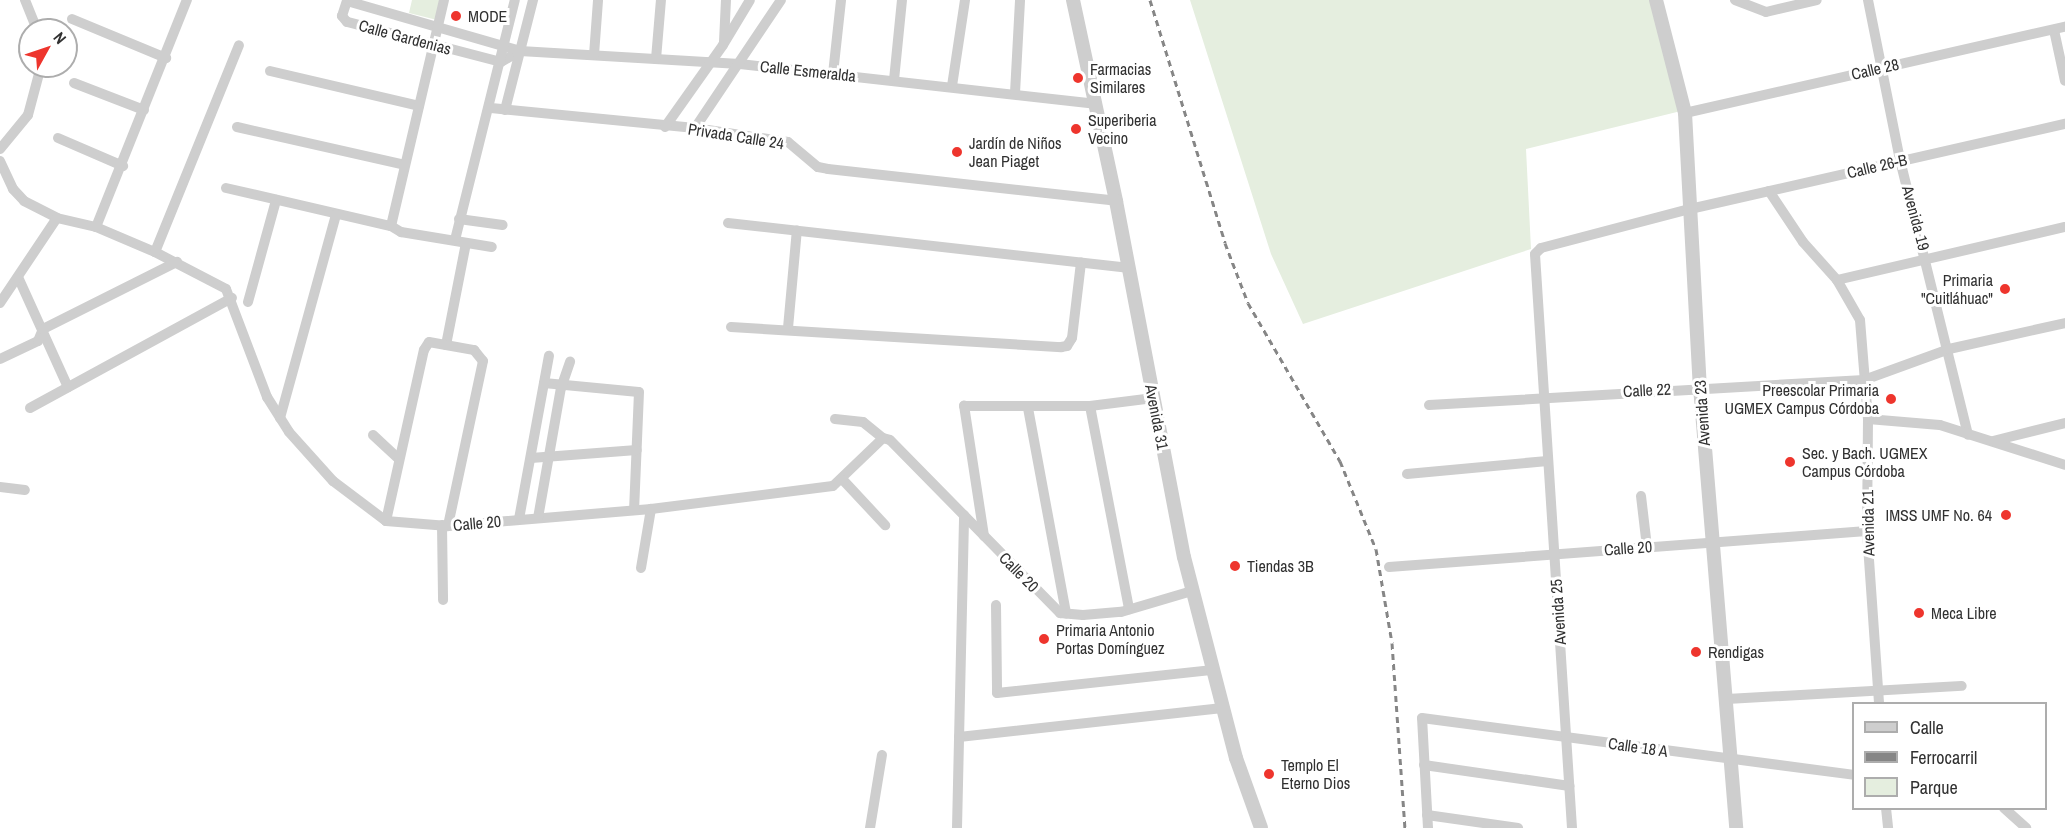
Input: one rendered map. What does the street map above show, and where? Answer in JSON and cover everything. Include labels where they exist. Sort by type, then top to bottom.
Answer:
[{"type":"street","points":[[25,0],[32,18]]},
{"type":"street","points":[[96,227],[123,166],[187,0]]},
{"type":"street","name":"Calle Gardenias","points":[[501,62],[347,22],[342,16],[347,0],[520,51]]},
{"type":"street","points":[[391,226],[444,0]]},
{"type":"street","points":[[446,345],[460,242],[459,219],[491,108],[515,0]]},
{"type":"street","points":[[505,110],[532,0]]},
{"type":"street","points":[[594,55],[598,0]]},
{"type":"street","points":[[656,59],[661,0]]},
{"type":"street","points":[[723,45],[726,0]]},
{"type":"street","points":[[664,127],[723,45],[750,0]]},
{"type":"street","points":[[695,128],[781,0]]},
{"type":"street","points":[[833,74],[841,0]]},
{"type":"street","points":[[894,80],[902,0]]},
{"type":"street","points":[[952,86],[965,0]]},
{"type":"street","points":[[1014,93],[1020,0]]},
{"type":"street","name":"Avenida 31","points":[[1073,0],[1116,201],[1127,268],[1192,591],[1222,708],[1261,828]]},
{"type":"street","name":"Avenida 23","points":[[1656,0],[1685,113],[1700,387],[1736,828]]},
{"type":"street","points":[[1737,2],[1766,12],[1817,0]]},
{"type":"street","name":"Avenida 19","points":[[1868,0],[1900,160],[1927,256],[1968,435]]},
{"type":"street","points":[[78,21],[166,58]]},
{"type":"street","name":"Calle 28","points":[[1685,113],[1880,67],[2065,27]]},
{"type":"street","points":[[2054,30],[2065,81]]},
{"type":"street","points":[[155,252],[239,45]]},
{"type":"street","points":[[501,62],[520,51]]},
{"type":"street","name":"Calle Esmeralda","points":[[520,51],[740,64],[952,86],[1095,104]]},
{"type":"street","points":[[270,71],[419,106]]},
{"type":"street","points":[[0,149],[28,115],[38,78]]},
{"type":"street","points":[[74,82],[144,110]]},
{"type":"street","name":"Privada Calle 24","points":[[491,108],[664,127],[695,128],[788,142],[818,167],[828,169],[1116,201]]},
{"type":"street","name":"Calle 26-B","points":[[1535,254],[1541,248],[1690,209],[2065,124]]},
{"type":"street","points":[[237,127],[405,165]]},
{"type":"street","points":[[58,138],[123,166]]},
{"type":"street","points":[[0,161],[13,189],[24,201],[57,218],[96,227],[155,252],[226,289],[232,298],[267,397],[280,418],[333,481],[386,521],[398,458],[425,345],[429,342],[482,355],[445,526],[443,600]]},
{"type":"street","points":[[226,188],[391,226],[401,232],[492,247]]},
{"type":"street","name":"Avenida 21","points":[[1769,191],[1803,242],[1837,280],[1860,320],[1868,419],[1867,531],[1879,702]]},
{"type":"street","points":[[248,302],[276,200]]},
{"type":"street","points":[[280,418],[336,215]]},
{"type":"street","points":[[0,303],[57,218]]},
{"type":"street","points":[[459,219],[503,225]]},
{"type":"street","points":[[728,223],[1127,268]]},
{"type":"street","points":[[1837,280],[1927,256],[2065,226]]},
{"type":"street","points":[[788,328],[797,230]]},
{"type":"street","name":"Avenida 25","points":[[1535,254],[1572,828]]},
{"type":"street","points":[[0,359],[38,341],[43,329],[177,262]]},
{"type":"street","points":[[731,327],[788,328],[1067,346],[1072,338],[1080,263]]},
{"type":"street","points":[[18,277],[68,387]]},
{"type":"street","points":[[30,408],[232,298]]},
{"type":"street","name":"Calle 22","points":[[1429,405],[1700,387],[1864,380],[1949,349],[2065,323]]},
{"type":"street","points":[[519,519],[549,356]]},
{"type":"street","points":[[538,518],[561,388],[570,362]]},
{"type":"street","points":[[544,383],[561,388],[639,392],[634,510]]},
{"type":"street","points":[[984,537],[964,406],[1028,408],[1090,406],[1153,398]]},
{"type":"street","points":[[1090,406],[1129,609]]},
{"type":"street","points":[[1028,408],[1066,614],[1129,609],[1192,591]]},
{"type":"street","name":"Calle 20","points":[[835,419],[864,422],[883,438],[890,440],[1056,609],[1066,614]]},
{"type":"street","points":[[1868,419],[1928,423],[1993,441],[2065,465]]},
{"type":"street","points":[[1993,441],[2065,423]]},
{"type":"street","points":[[373,435],[398,458]]},
{"type":"street","name":"Calle 20","points":[[386,521],[445,526],[651,509],[834,486],[843,480],[883,438]]},
{"type":"street","points":[[531,459],[550,460],[637,450]]},
{"type":"street","points":[[1407,474],[1547,461]]},
{"type":"street","points":[[843,480],[885,525]]},
{"type":"street","points":[[0,487],[25,490]]},
{"type":"street","points":[[1641,496],[1647,547]]},
{"type":"street","points":[[640,568],[651,509]]},
{"type":"street","points":[[957,828],[964,515]]},
{"type":"street","name":"Calle 20","points":[[1389,567],[1867,531]]},
{"type":"street","points":[[996,605],[997,693],[1211,670]]},
{"type":"street","points":[[1727,699],[1962,686]]},
{"type":"street","points":[[959,737],[1222,708]]},
{"type":"street","name":"Calle 18 A","points":[[1424,765],[1422,718],[1852,775]]},
{"type":"street","points":[[870,828],[882,755]]},
{"type":"street","points":[[1428,828],[1424,765],[1569,786]]},
{"type":"street","points":[[1886,810],[1888,828]]},
{"type":"street","points":[[2006,810],[2026,828]]},
{"type":"street","points":[[1427,815],[1518,828]]},
{"type":"green space","points":[[412,0],[442,0],[437,20],[409,13]]},
{"type":"green space","points":[[1190,0],[1651,0],[1681,111],[1526,149],[1531,249],[1303,324],[1271,254]]},
{"type":"railway","points":[[1150,0],[1225,243],[1248,303],[1340,461],[1376,549],[1392,643],[1405,828]]},
{"type":"place","name":"MODE","points":[[456,16]]},
{"type":"place","name":"Farmacias Similares","points":[[1078,78]]},
{"type":"place","name":"Superiberia Vecino","points":[[1076,129]]},
{"type":"place","name":"Jardín de Niños Jean Piaget","points":[[957,152]]},
{"type":"place","name":"Primaria \"Cuitláhuac\"","points":[[2005,289]]},
{"type":"place","name":"Preescolar Primaria UGMEX Campus Córdoba","points":[[1891,399]]},
{"type":"place","name":"Sec. y Bach. UGMEX Campus Córdoba","points":[[1790,462]]},
{"type":"place","name":"IMSS UMF No. 64","points":[[2006,515]]},
{"type":"place","name":"Tiendas 3B","points":[[1235,566]]},
{"type":"place","name":"Meca Libre","points":[[1919,613]]},
{"type":"place","name":"Primaria Antonio Portas Domínguez","points":[[1044,639]]},
{"type":"place","name":"Rendigas","points":[[1696,652]]},
{"type":"place","name":"Templo El Eterno Dios","points":[[1269,774]]}]
